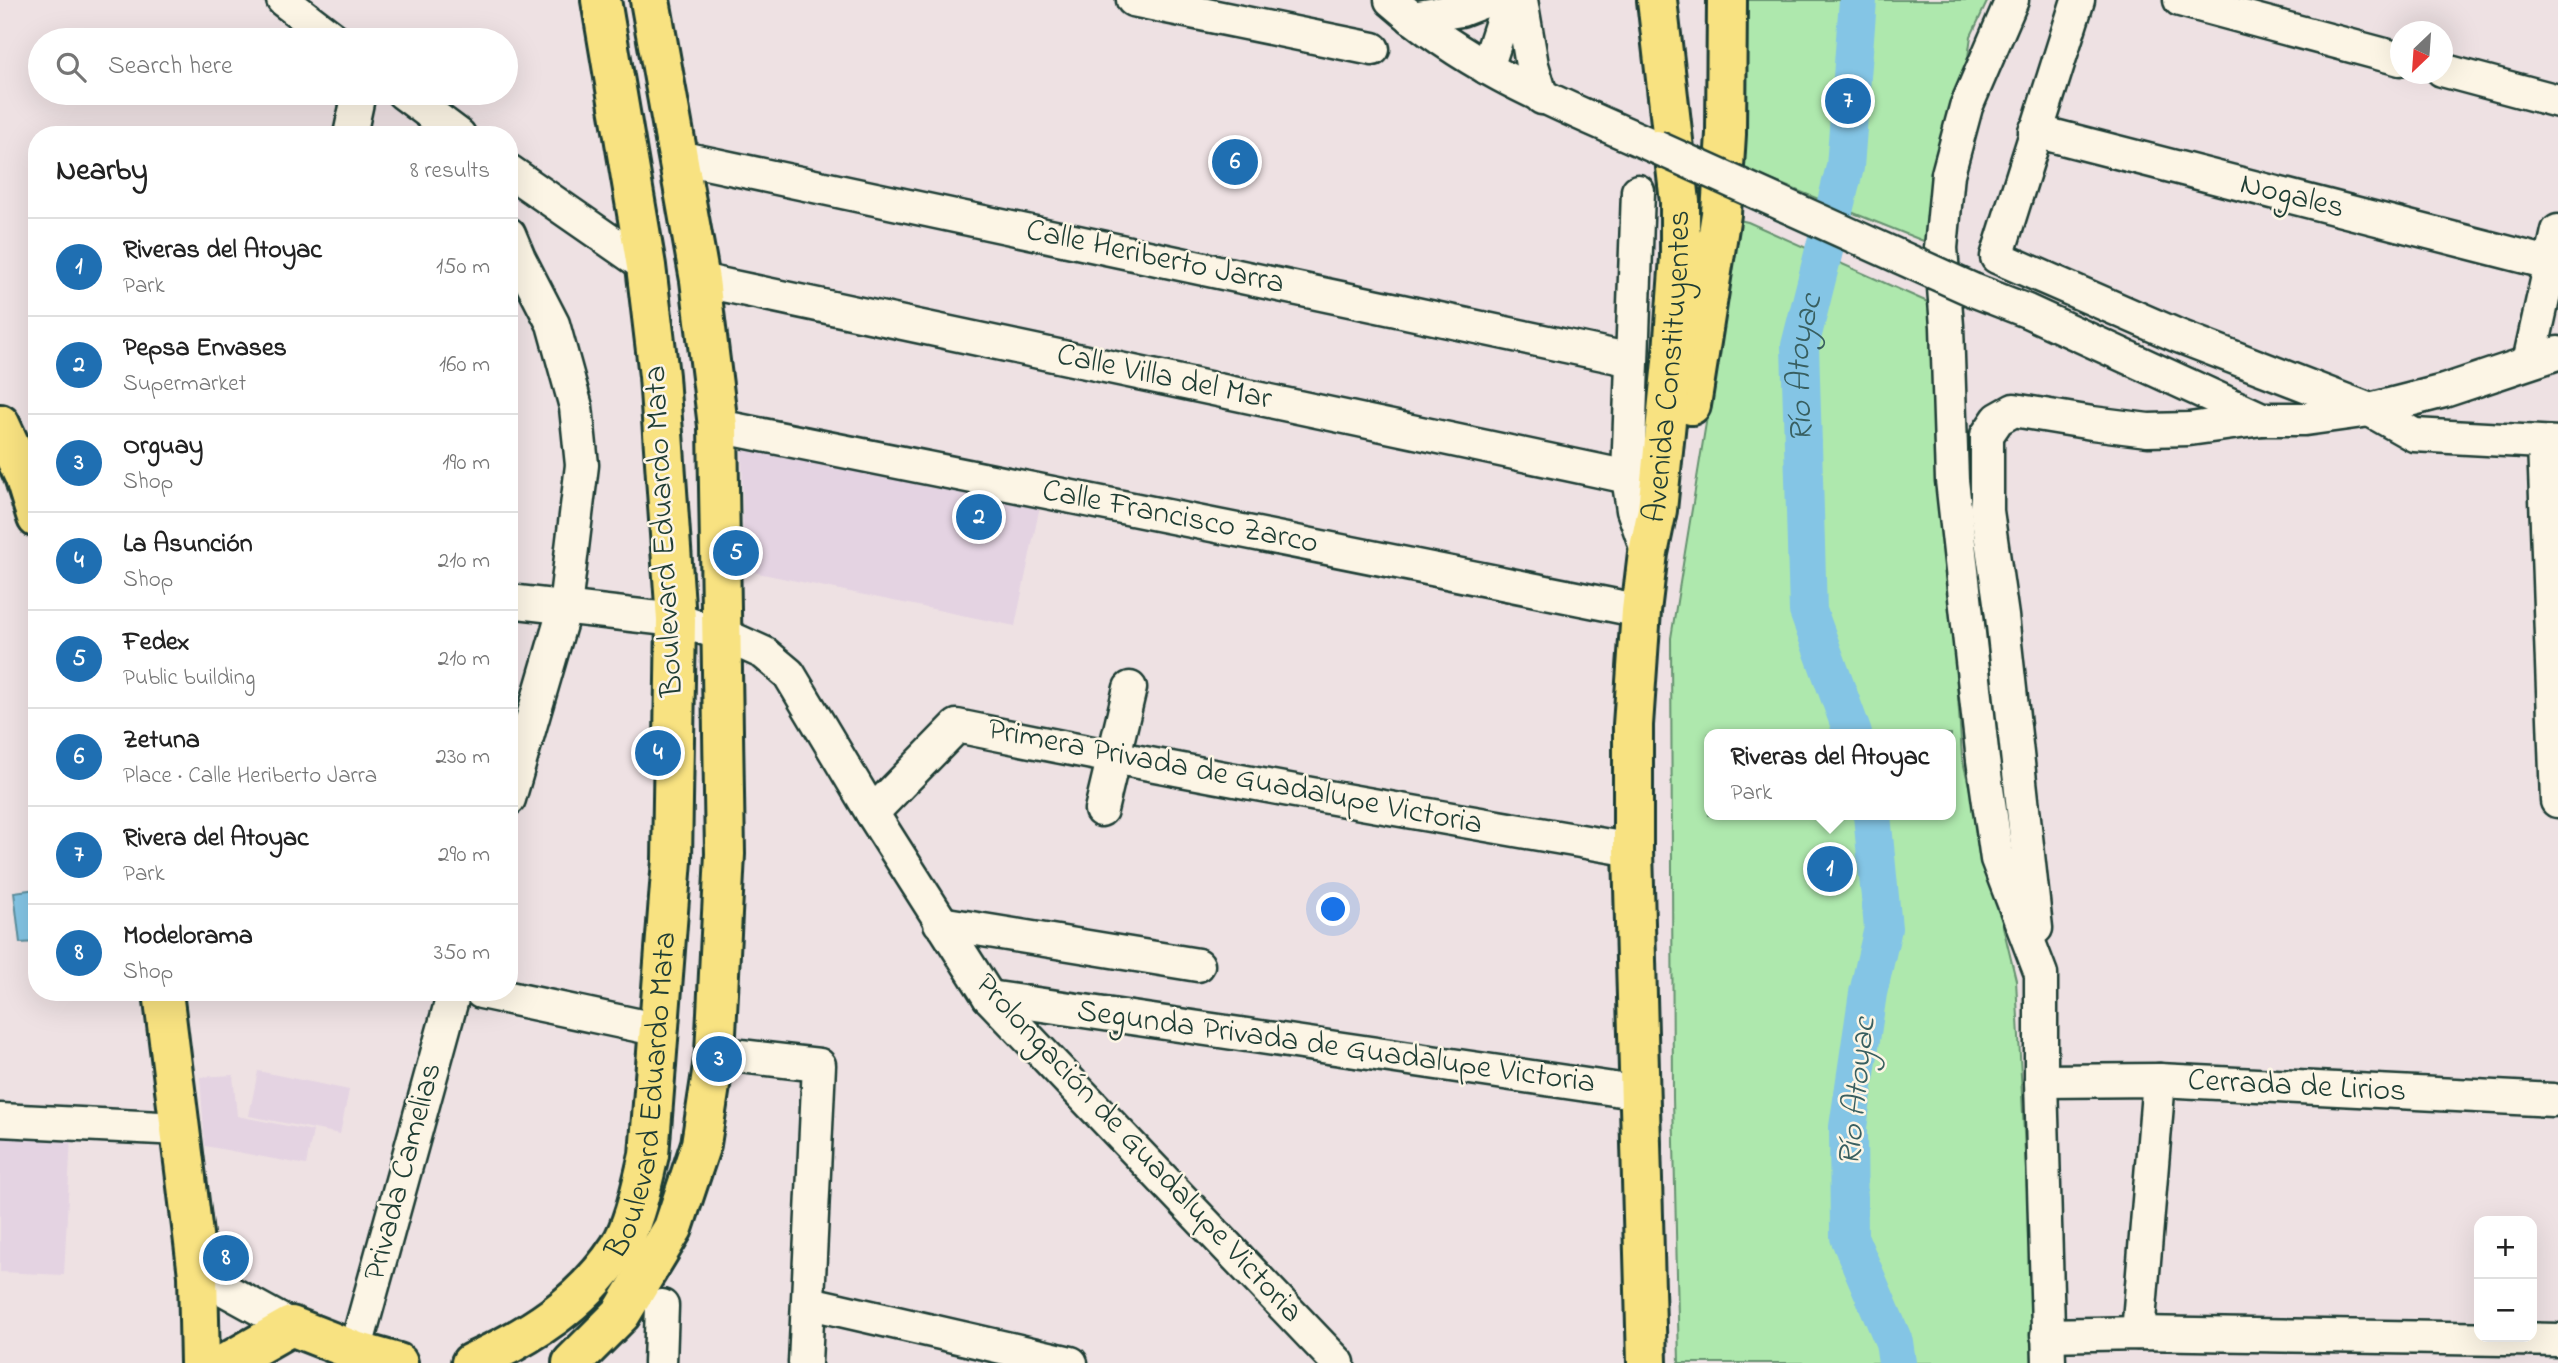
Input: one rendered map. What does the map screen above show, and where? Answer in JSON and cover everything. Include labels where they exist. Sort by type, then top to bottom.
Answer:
[{"type":"main road","name":"Boulevard Eduardo Mata","points":[[471,1363],[508,1354],[584,1290],[620,1246],[637,1201],[649,1155],[672,860],[676,620],[659,376],[646,266],[601,0]]},
{"type":"main road","name":"Boulevard Eduardo Mata","points":[[572,1363],[621,1314],[673,1228],[701,1144],[715,1053],[725,854],[718,426],[700,280],[650,0]]},
{"type":"main road","name":"Avenida Constituyentes","points":[[1657,0],[1680,202],[1680,257],[1673,352],[1657,510]]},
{"type":"main road","name":"Avenida Constituyentes","points":[[1657,510],[1674,471],[1694,395],[1717,242],[1726,134],[1727,0]]},
{"type":"main road","points":[[0,424],[12,479],[28,504]]},
{"type":"main road","points":[[1647,1363],[1633,850],[1633,726],[1641,611],[1648,553],[1657,510]]},
{"type":"main road","points":[[164,1001],[198,1275],[200,1363]]},
{"type":"main road","points":[[226,1363],[291,1326],[360,1357],[398,1363]]},
{"type":"street","points":[[284,0],[320,28]]},
{"type":"street","points":[[1133,0],[1373,49]]},
{"type":"street","points":[[1402,9],[1461,10],[1487,0]]},
{"type":"street","points":[[1486,68],[1509,0]]},
{"type":"street","points":[[1521,0],[1532,65],[1542,98]]},
{"type":"street","points":[[2012,0],[1966,107],[1948,174],[1941,231],[1952,480],[1983,760],[1997,859],[2041,974]]},
{"type":"street","points":[[2078,0],[1997,257],[2176,335],[2370,410],[2414,435],[2551,443],[2557,801]]},
{"type":"street","points":[[2180,0],[2390,56]]},
{"type":"street","points":[[1402,9],[1486,68],[1542,98],[1973,290],[2027,311],[2262,419]]},
{"type":"street","points":[[2453,73],[2558,101]]},
{"type":"street","points":[[352,126],[356,105]]},
{"type":"street","points":[[419,105],[446,126]]},
{"type":"street","name":"Nogales","points":[[2035,131],[2549,263]]},
{"type":"street","name":"Calle Heriberto Jarra","points":[[678,157],[1632,360]]},
{"type":"street","points":[[518,177],[646,266]]},
{"type":"street","points":[[1638,191],[1628,477],[1633,510],[1648,553]]},
{"type":"street","points":[[2558,231],[2549,263],[2544,358],[2444,391],[2370,410],[2305,419],[2262,419],[2189,429],[2148,429],[2014,410],[1998,419],[1987,435],[1987,511],[2002,616],[2041,974],[2048,1349],[2138,1333],[2558,1340]]},
{"type":"street","points":[[518,256],[553,324],[576,407],[582,465],[565,607],[518,768]]},
{"type":"street","name":"Calle Villa del Mar","points":[[700,280],[1628,477]]},
{"type":"street","name":"Calle Francisco Zarco","points":[[718,426],[1641,611]]},
{"type":"street","name":"Prolongación de Guadalupe Victoria","points":[[518,602],[676,620],[722,634],[764,653],[789,674],[940,923],[989,997],[1338,1363]]},
{"type":"street","points":[[1101,810],[1130,688]]},
{"type":"street","name":"Primera Privada de Guadalupe Victoria","points":[[872,813],[957,726],[1428,816],[1633,850]]},
{"type":"street","points":[[940,923],[1198,965]]},
{"type":"street","name":"Segunda Privada de Guadalupe Victoria","points":[[989,997],[1641,1093]]},
{"type":"street","points":[[518,1000],[660,1030]]},
{"type":"street","name":"Privada Camelias","points":[[360,1357],[452,1001]]},
{"type":"street","points":[[715,1053],[820,1065],[805,1363]]},
{"type":"street","points":[[2138,1333],[2159,1080]]},
{"type":"street","name":"Cerrada de Lirios","points":[[2041,1081],[2159,1080],[2553,1100]]},
{"type":"street","points":[[0,1120],[180,1129]]},
{"type":"street","points":[[198,1275],[291,1326]]},
{"type":"street","points":[[810,1303],[1071,1363]]},
{"type":"street","points":[[660,1363],[662,1306]]},
{"type":"shaded area","points":[[742,444],[1040,506],[1015,626],[743,570]]},
{"type":"shaded area","points":[[258,1071],[349,1090],[340,1134],[249,1116]]},
{"type":"shaded area","points":[[233,1075],[237,1116],[313,1131],[306,1165],[205,1146],[200,1077]]},
{"type":"shaded area","points":[[0,1133],[71,1137],[64,1275],[0,1272]]},
{"type":"green space","points":[[1734,0],[1988,0],[1971,36],[1941,248],[1736,166]]},
{"type":"green space","points":[[1739,220],[1932,304],[1962,757],[2016,980],[2036,1363],[1679,1363],[1673,1098],[1671,638]]},
{"type":"water","points":[[28,890],[28,943],[20,943],[14,892]]},
{"type":"waterway","name":"Río Atoyac","points":[[1851,729],[1808,611],[1800,346],[1845,167],[1858,0]]},
{"type":"waterway","name":"Río Atoyac","points":[[1872,820],[1883,928],[1868,993],[1848,1127],[1849,1237],[1894,1342],[1897,1363]]},
{"type":"place","name":"Rivera del Atoyac","points":[[1848,101]]},
{"type":"place","name":"Zetuna","points":[[1235,162]]},
{"type":"place","name":"Pepsa Envases","points":[[979,517]]},
{"type":"place","name":"Fedex","points":[[736,553]]},
{"type":"place","name":"La Asunción","points":[[658,753]]},
{"type":"place","name":"Riveras del Atoyac","points":[[1830,869]]},
{"type":"place","name":"Orguay","points":[[719,1059]]},
{"type":"place","name":"Modelorama","points":[[226,1258]]}]
